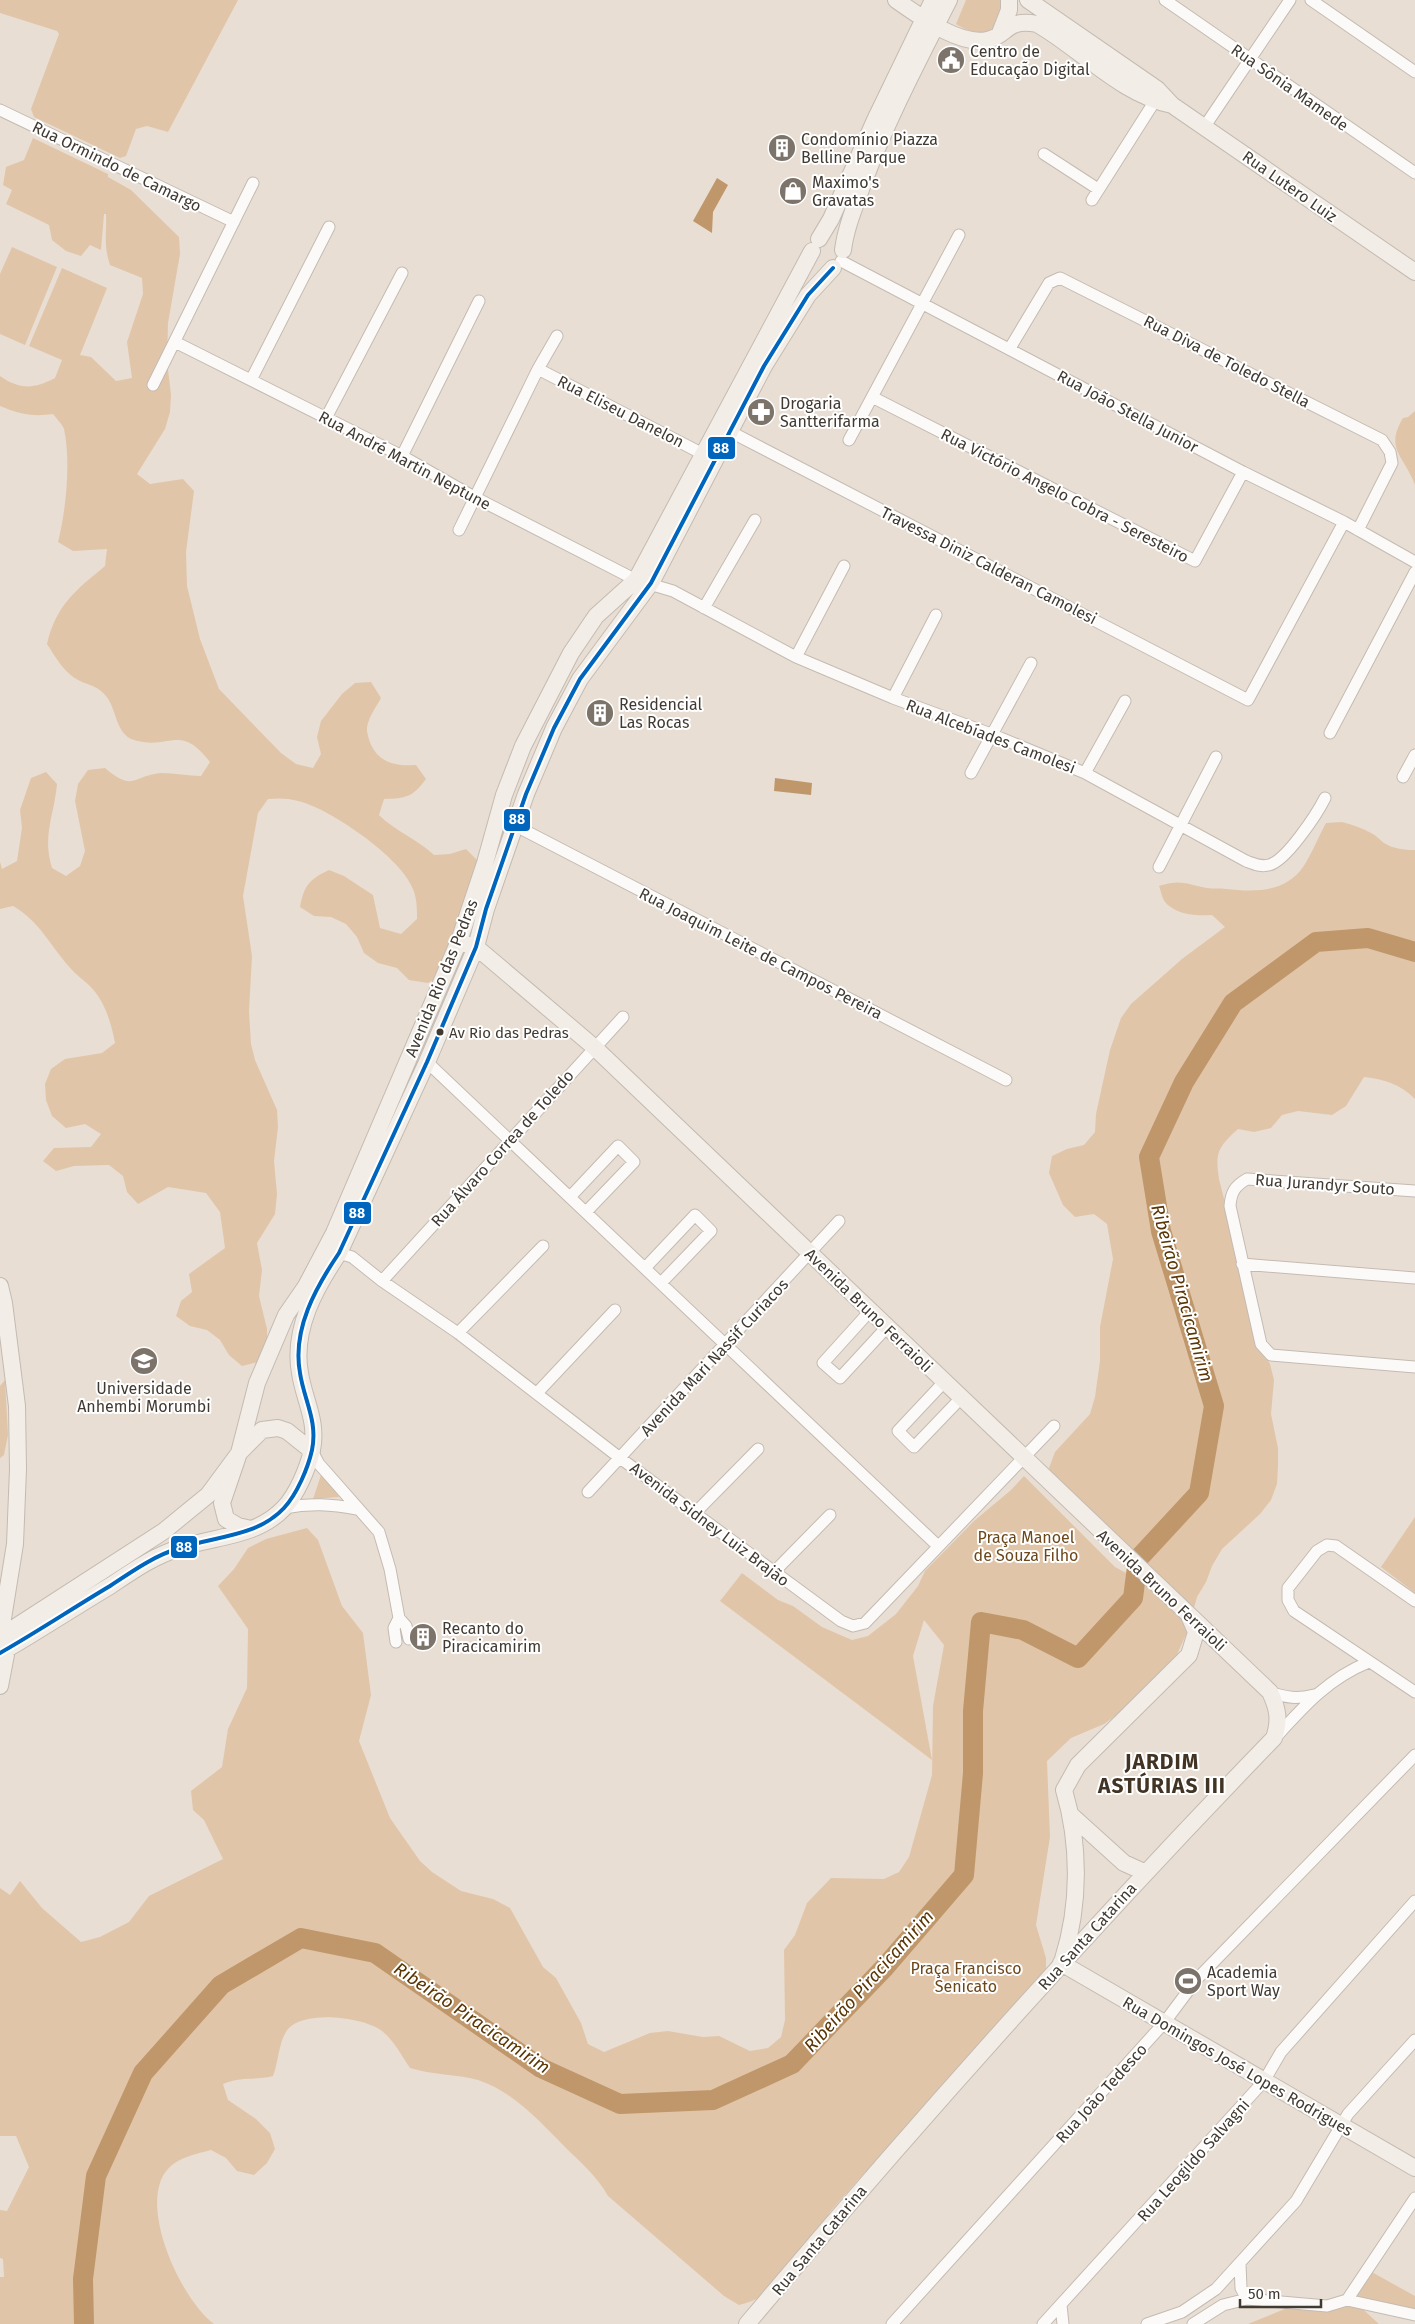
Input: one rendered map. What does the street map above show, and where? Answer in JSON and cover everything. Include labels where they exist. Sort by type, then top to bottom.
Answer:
[{"type":"street","name":"Rua Lutero Luiz","points":[[896,0],[929,22],[976,40],[988,40],[1012,24],[1026,22],[1036,24],[1112,76],[1157,96]]},
{"type":"street","name":"Avenida Rio das Pedras","points":[[4,1641],[132,1571],[179,1548],[230,1537],[267,1521],[284,1508],[295,1492],[312,1451],[314,1429],[299,1372],[300,1342],[311,1300],[339,1253],[427,1062],[476,947],[486,909],[526,794],[554,728],[580,679],[643,582],[701,485],[764,366],[808,295],[839,260],[845,233],[871,163],[929,22],[933,0]]},
{"type":"street","name":"Avenida Rio das Pedras","points":[[4,1641],[31,1619],[120,1558],[164,1531],[208,1495],[239,1453],[257,1383],[286,1316],[306,1286],[334,1233],[459,941],[485,863],[504,795],[537,717],[571,653],[596,616],[643,582],[704,454],[831,219],[929,22],[949,0]]},
{"type":"street","points":[[1000,33],[1009,10],[1009,0]]},
{"type":"street","name":"Rua Lutero Luiz","points":[[1028,0],[1157,96],[1205,126],[1413,269]]},
{"type":"street","name":"Rua Sônia Mamede","points":[[1165,0],[1415,173]]},
{"type":"street","points":[[1205,126],[1249,58],[1290,0]]},
{"type":"street","points":[[1311,0],[1415,72]]},
{"type":"street","points":[[1092,200],[1157,96]]},
{"type":"street","name":"Rua Ormindo de Camargo","points":[[0,110],[234,222]]},
{"type":"street","points":[[1044,154],[1098,189]]},
{"type":"street","points":[[153,385],[253,182]]},
{"type":"street","points":[[251,380],[328,227]]},
{"type":"street","points":[[849,440],[958,235]]},
{"type":"street","points":[[833,238],[842,245],[839,260],[822,268],[818,265],[816,245],[833,238]]},
{"type":"street","name":"Rua João Stella Junior","points":[[839,260],[1010,348],[1243,472],[1344,522],[1415,562]]},
{"type":"street","points":[[326,418],[402,273]]},
{"type":"street","name":"Rua Diva de Toledo Stella","points":[[1010,348],[1049,283],[1060,278],[1382,440],[1390,452],[1392,464],[1358,530]]},
{"type":"street","points":[[402,456],[479,302]]},
{"type":"street","points":[[459,530],[538,369],[557,336]]},
{"type":"street","name":"Rua André Martin Neptune","points":[[175,342],[402,456],[474,497],[643,582]]},
{"type":"street","name":"Rua Eliseu Danelon","points":[[538,369],[704,454]]},
{"type":"street","name":"Rua Victório Angelo Cobra - Seresteiro","points":[[872,397],[1195,560],[1243,472]]},
{"type":"street","name":"Travessa Diniz Calderan Camolesi","points":[[729,431],[1248,700],[1344,522]]},
{"type":"street","points":[[701,485],[698,476],[706,460],[704,454]]},
{"type":"street","points":[[704,608],[755,520]]},
{"type":"street","points":[[796,656],[844,566]]},
{"type":"street","points":[[1330,733],[1415,572]]},
{"type":"street","name":"Rua Alcebíades Camolesi","points":[[643,582],[673,590],[796,656],[893,698],[1086,772],[1258,866],[1270,865],[1282,858],[1323,802]]},
{"type":"street","points":[[893,698],[936,615]]},
{"type":"street","points":[[971,773],[1031,663]]},
{"type":"street","points":[[1086,772],[1125,701]]},
{"type":"street","points":[[1403,777],[1415,755]]},
{"type":"street","points":[[1159,867],[1216,757]]},
{"type":"street","name":"Rua Joaquim Leite de Campos Pereira","points":[[516,826],[1006,1080]]},
{"type":"street","name":"Avenida Bruno Ferraioli","points":[[459,941],[476,947],[594,1047],[1190,1618],[1270,1692],[1278,1709],[1279,1724],[1274,1738]]},
{"type":"street","name":"Rua Álvaro Correa de Toledo","points":[[382,1281],[623,1017]]},
{"type":"street","points":[[427,1062],[938,1546]]},
{"type":"street","points":[[570,1197],[618,1146],[634,1162],[586,1212]]},
{"type":"street","name":"Rua Jurandyr Souto","points":[[1242,1264],[1230,1206],[1231,1194],[1237,1185],[1247,1178],[1415,1191]]},
{"type":"street","points":[[645,1268],[695,1215],[711,1231],[661,1283]]},
{"type":"street","name":"Avenida Mari Nassif Curiacos","points":[[588,1492],[839,1221]]},
{"type":"street","points":[[458,1333],[543,1246]]},
{"type":"street","name":"Avenida Sidney Luiz Brajão","points":[[339,1253],[352,1257],[382,1281],[458,1333],[620,1458],[841,1621],[853,1626],[865,1623],[1054,1426]]},
{"type":"street","points":[[1415,1278],[1242,1264],[1261,1344],[1271,1355],[1415,1367]]},
{"type":"street","points":[[0,1286],[4,1303],[17,1406],[18,1468],[15,1544],[0,1686]]},
{"type":"street","points":[[537,1393],[616,1310]]},
{"type":"street","points":[[870,1311],[823,1363],[840,1378],[887,1327]]},
{"type":"street","points":[[944,1382],[898,1431],[914,1447],[961,1398]]},
{"type":"street","points":[[251,1529],[238,1526],[226,1520],[222,1503],[239,1453],[262,1430],[270,1428],[286,1431],[312,1451],[319,1464],[379,1532],[390,1569],[399,1618],[406,1626],[409,1639]]},
{"type":"street","points":[[695,1513],[758,1449]]},
{"type":"street","name":"Avenida Rio das Pedras","points":[[284,1508],[305,1504],[333,1504],[357,1509]]},
{"type":"street","points":[[774,1572],[830,1515]]},
{"type":"street","points":[[1415,1601],[1336,1546],[1327,1545],[1317,1551],[1288,1588],[1288,1600],[1294,1611],[1415,1692]]},
{"type":"street","points":[[396,1642],[394,1628],[399,1618]]},
{"type":"street","points":[[1190,1618],[1196,1632],[1190,1655]]},
{"type":"street","points":[[1061,1963],[1071,1933],[1076,1874],[1072,1816],[1064,1790],[1078,1765],[1190,1655],[1213,1648],[1226,1650]]},
{"type":"street","name":"Rua Santa Catarina","points":[[747,2324],[853,2198],[1144,1872],[1314,1695],[1350,1670],[1369,1662]]},
{"type":"street","points":[[1270,1692],[1285,1697],[1301,1698],[1314,1695]]},
{"type":"street","name":"Rua João Tedesco","points":[[892,2324],[1164,2023],[1197,1979],[1415,1755]]},
{"type":"street","points":[[1072,1816],[1124,1863],[1144,1872]]},
{"type":"street","name":"Rua Leogildo Salvagni","points":[[1043,2324],[1264,2081],[1281,2052],[1415,1900]]},
{"type":"street","name":"Rua Domingos José Lopes Rodrigues","points":[[1061,1963],[1415,2168]]},
{"type":"street","points":[[1149,2324],[1182,2312],[1216,2289],[1240,2264],[1296,2201],[1340,2125],[1415,2040]]},
{"type":"street","points":[[1347,2300],[1415,2198]]},
{"type":"street","points":[[1240,2264],[1241,2288],[1247,2298]]},
{"type":"street","points":[[1216,2289],[1223,2305]]},
{"type":"street","points":[[1192,2324],[1223,2305],[1247,2298],[1327,2306],[1347,2300],[1415,2315]]},
{"type":"street","points":[[1061,2305],[1063,2324]]},
{"type":"green space","points":[[0,0],[238,0],[168,132],[147,126],[136,129],[126,156],[120,158],[34,117],[31,109],[59,34],[57,31],[0,13]]},
{"type":"green space","points":[[966,0],[1002,0],[1003,5],[999,19],[991,29],[986,32],[974,32],[956,24]]},
{"type":"green space","points":[[33,138],[108,174],[108,177],[131,190],[179,237],[180,254],[168,323],[167,361],[171,395],[170,412],[165,429],[137,474],[150,484],[183,479],[194,491],[186,552],[187,586],[200,639],[219,689],[281,753],[296,764],[313,768],[321,754],[317,737],[321,721],[342,694],[355,683],[371,682],[381,698],[367,727],[373,749],[384,760],[391,763],[416,765],[426,779],[417,790],[408,796],[384,799],[379,815],[434,855],[450,854],[466,849],[478,861],[465,912],[456,925],[442,974],[428,983],[409,980],[397,968],[378,963],[364,953],[357,937],[346,924],[331,917],[314,916],[300,907],[309,884],[317,876],[329,870],[344,876],[373,895],[380,928],[401,934],[417,919],[414,893],[404,873],[378,848],[361,835],[344,823],[311,805],[290,799],[268,799],[258,813],[243,896],[252,956],[249,1011],[251,1044],[255,1060],[277,1110],[278,1127],[274,1161],[277,1194],[275,1214],[257,1243],[262,1270],[259,1296],[267,1329],[267,1346],[258,1362],[242,1366],[229,1355],[220,1340],[207,1330],[190,1326],[176,1316],[181,1301],[192,1292],[189,1274],[225,1248],[220,1212],[206,1193],[168,1187],[138,1204],[127,1192],[123,1176],[109,1165],[74,1166],[56,1171],[43,1161],[54,1148],[91,1147],[101,1134],[85,1124],[66,1128],[52,1116],[46,1100],[45,1084],[51,1069],[65,1059],[102,1053],[115,1043],[107,1012],[96,992],[73,971],[31,919],[13,906],[0,909],[0,862],[2,869],[17,861],[22,828],[20,810],[31,778],[46,772],[57,784],[48,836],[49,857],[52,868],[66,876],[80,866],[85,851],[75,801],[78,784],[88,770],[105,768],[122,780],[134,781],[152,774],[162,773],[201,776],[210,762],[199,750],[182,740],[147,742],[128,737],[120,727],[110,701],[106,696],[97,688],[80,681],[70,674],[61,665],[47,644],[56,619],[68,599],[105,566],[107,549],[73,551],[58,542],[67,486],[67,456],[64,429],[53,414],[26,414],[0,406],[0,376],[7,381],[21,386],[34,386],[55,378],[62,360],[29,346],[62,268],[107,288],[80,355],[91,357],[116,381],[132,378],[127,342],[143,294],[142,278],[110,265],[106,245],[106,214],[104,214],[101,250],[90,245],[81,256],[66,251],[52,240],[49,225],[6,204],[12,190],[3,185],[6,167],[24,160]]},
{"type":"green space","points":[[12,247],[57,267],[25,345],[0,334],[0,274]]},
{"type":"green space","points":[[1415,411],[1415,485],[1398,453],[1395,438],[1403,418],[1408,417]]},
{"type":"green space","points":[[1342,822],[1368,831],[1392,847],[1415,850],[1415,1099],[1391,1083],[1364,1077],[1346,1106],[1332,1115],[1298,1111],[1282,1115],[1271,1128],[1254,1132],[1238,1129],[1222,1146],[1218,1156],[1219,1179],[1262,1349],[1270,1364],[1274,1380],[1271,1414],[1278,1448],[1277,1484],[1271,1500],[1260,1514],[1222,1549],[1212,1566],[1206,1582],[1197,1597],[1188,1630],[1170,1670],[1118,1714],[1104,1724],[1071,1738],[1047,1761],[1050,1837],[1036,1925],[1046,1958],[1046,1975],[872,2174],[865,2172],[829,2213],[833,2217],[835,2234],[779,2285],[766,2294],[739,2305],[724,2296],[608,2196],[588,2170],[536,2118],[515,2100],[491,2085],[478,2080],[410,2068],[388,2037],[379,2029],[370,2025],[359,2021],[319,2017],[296,2023],[288,2029],[280,2046],[273,2076],[236,2080],[223,2084],[228,2100],[256,2119],[270,2133],[275,2149],[267,2163],[254,2175],[237,2171],[226,2158],[211,2150],[176,2162],[167,2170],[159,2186],[157,2206],[160,2228],[167,2252],[177,2275],[189,2295],[214,2324],[0,2324],[0,2277],[4,2277],[3,2259],[0,2258],[0,2210],[7,2211],[29,2167],[16,2136],[0,2136],[0,1888],[10,1895],[20,1881],[42,1908],[81,1942],[100,1937],[129,1922],[149,1896],[223,1859],[204,1820],[193,1810],[191,1791],[222,1767],[228,1729],[247,1688],[248,1629],[218,1586],[234,1569],[248,1548],[266,1539],[307,1528],[318,1540],[342,1606],[363,1633],[371,1695],[359,1741],[390,1818],[420,1861],[432,1872],[461,1891],[493,1899],[510,1908],[543,1967],[556,1978],[581,2023],[588,2044],[604,2052],[650,2033],[668,2031],[703,2037],[719,2036],[750,2051],[768,2048],[781,2037],[785,2020],[784,1950],[795,1935],[807,1903],[831,1878],[884,1879],[899,1872],[909,1857],[932,1775],[933,1706],[944,1645],[924,1620],[913,1656],[932,1760],[720,1601],[742,1573],[778,1600],[793,1606],[822,1627],[852,1640],[868,1636],[896,1614],[918,1586],[925,1571],[974,1521],[1011,1490],[1024,1476],[1115,1567],[1130,1575],[1143,1586],[1154,1575],[1055,1483],[1049,1468],[1055,1452],[1090,1414],[1095,1397],[1100,1361],[1100,1327],[1113,1259],[1107,1224],[1094,1214],[1075,1217],[1063,1205],[1049,1173],[1052,1156],[1067,1149],[1084,1145],[1095,1132],[1096,1114],[1110,1050],[1121,1018],[1131,1004],[1182,959],[1225,927],[1212,915],[1193,915],[1175,910],[1165,902],[1159,886],[1178,883],[1209,888],[1258,890],[1278,886],[1296,876],[1303,867],[1326,823]]},
{"type":"green space","points":[[5,1380],[8,1435],[4,1455],[0,1458],[0,1386]]},
{"type":"green space","points":[[322,1472],[339,1497],[313,1499]]},
{"type":"green space","points":[[1415,1517],[1415,1593],[1381,1567]]},
{"type":"green space","points":[[1368,2270],[1415,2296],[1415,2312],[1348,2299]]},
{"type":"green space","points":[[1302,2302],[1355,2302],[1379,2324],[1248,2324]]},
{"type":"shaded area","points":[[717,178],[728,185],[713,212],[712,233],[693,221]]},
{"type":"shaded area","points":[[775,778],[812,783],[811,795],[774,791]]},
{"type":"waterway","name":"Ribeirão Piracicamirim","points":[[84,2324],[83,2279],[96,2176],[143,2073],[221,1985],[301,1938],[375,1953],[541,2068],[620,2104],[713,2100],[792,2064],[885,1967],[964,1875],[973,1773],[973,1711],[981,1622],[1023,1630],[1078,1658],[1133,1598],[1138,1559],[1199,1493],[1214,1406],[1161,1231],[1149,1157],[1184,1082],[1233,1003],[1316,942],[1368,938],[1415,952]]},
{"type":"transit line","name":"88","points":[[0,1653],[161,1555],[261,1525],[273,1518],[293,1496],[308,1465],[313,1439],[312,1420],[302,1383],[298,1357],[299,1340],[308,1309],[314,1294],[339,1253],[427,1062],[476,947],[486,909],[526,794],[554,728],[580,679],[651,583],[764,366],[808,295],[833,268]]},
{"type":"place","name":"Centro de Educação Digital","points":[[951,60]]},
{"type":"place","name":"Condomínio Piazza Belline Parque","points":[[782,148]]},
{"type":"place","name":"Maximo's Gravatas","points":[[793,191]]},
{"type":"place","name":"Drogaria Santterifarma","points":[[761,412]]},
{"type":"place","name":"Residencial Las Rocas","points":[[600,713]]},
{"type":"place","name":"Av Rio das Pedras","points":[[440,1032]]},
{"type":"place","name":"Universidade Anhembi Morumbi","points":[[144,1361]]},
{"type":"place","name":"Recanto do Piracicamirim","points":[[423,1637]]},
{"type":"place","name":"Academia Sport Way","points":[[1188,1981]]},
{"type":"district","name":"JARDIM ASTÚRIAS III","points":[[1162,1774]]},
{"type":"park label","name":"Praça Manoel de Souza Filho","points":[[1026,1546]]},
{"type":"park label","name":"Praça Francisco Senicato","points":[[966,1977]]}]
